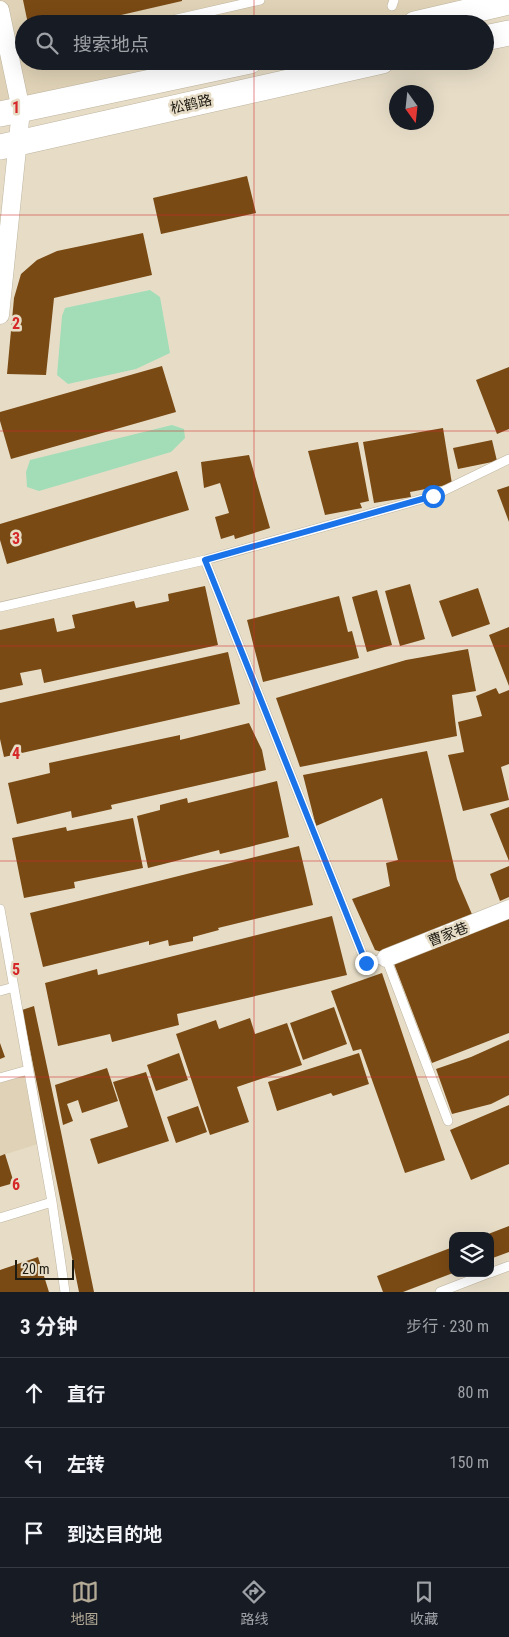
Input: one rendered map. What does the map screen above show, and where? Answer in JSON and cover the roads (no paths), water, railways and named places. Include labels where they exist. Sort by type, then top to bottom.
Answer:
[{"type":"main road","points":[[453,15],[509,2]]},
{"type":"main road","points":[[494,36],[509,32]]},
{"type":"main road","name":"松鹤路","points":[[11,112],[196,70]]},
{"type":"main road","name":"松鹤路","points":[[8,146],[342,70]]},
{"type":"street","points":[[0,10],[11,112],[0,315]]},
{"type":"street","name":"曹家巷","points":[[386,958],[509,909]]},
{"type":"lane","points":[[196,15],[260,0]]},
{"type":"lane","points":[[0,607],[205,560],[433,496],[509,459]]},
{"type":"lane","points":[[205,560],[366,963],[386,958],[448,1121]]},
{"type":"lane","points":[[0,909],[66,1292]]},
{"type":"lane","points":[[0,991],[14,987]]},
{"type":"lane","points":[[0,1078],[28,1070]]},
{"type":"lane","points":[[0,1218],[52,1202]]},
{"type":"lane","points":[[494,1272],[509,1266]]},
{"type":"lane","points":[[440,1292],[479,1277]]}]
